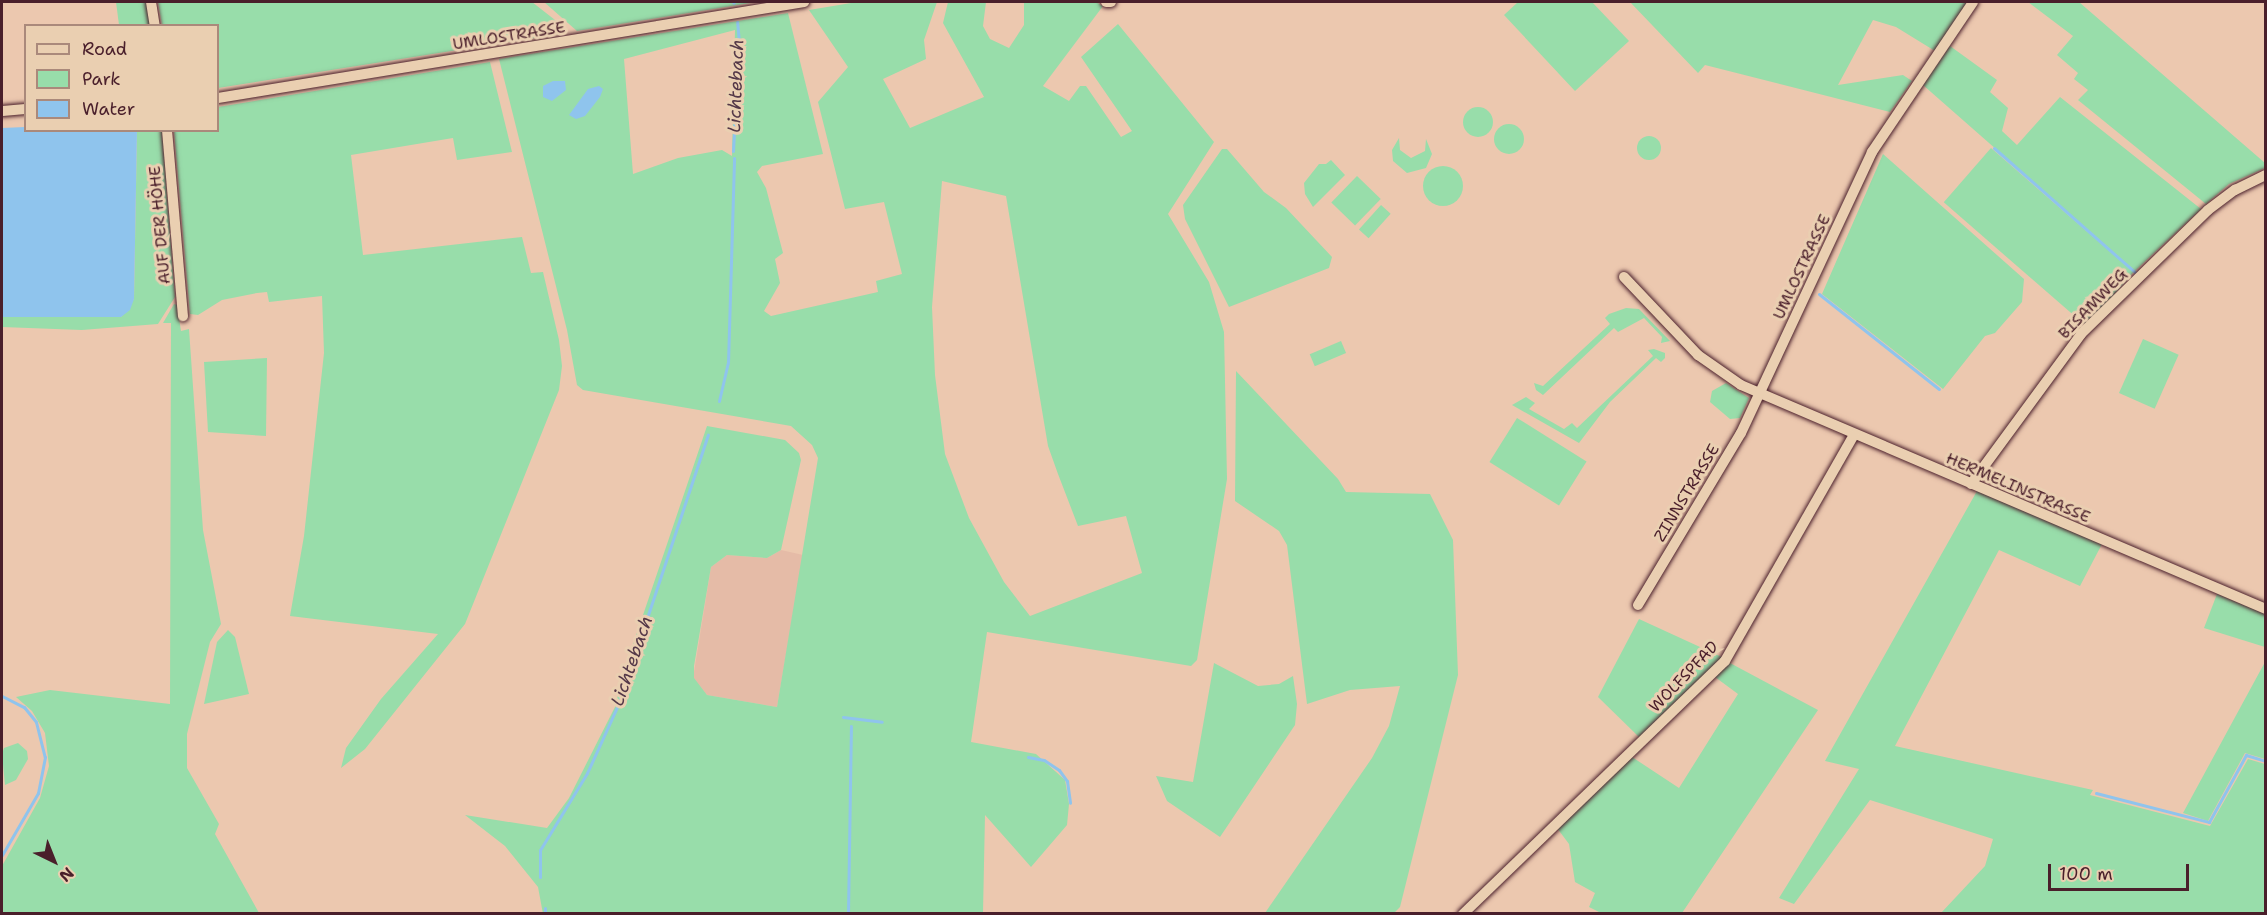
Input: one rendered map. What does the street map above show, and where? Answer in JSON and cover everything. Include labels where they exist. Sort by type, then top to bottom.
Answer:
[{"type":"street","points":[[152,2],[155,24]]},
{"type":"street","name":"UMLOSTRASSE","points":[[219,98],[804,2]]},
{"type":"street","points":[[1106,2],[1111,2]]},
{"type":"street","name":"UMLOSTRASSE","points":[[1760,394],[1872,152],[1973,2]]},
{"type":"street","points":[[2,111],[24,109]]},
{"type":"street","name":"AUF DER HÖHE","points":[[167,132],[183,316]]},
{"type":"street","name":"BISAMWEG","points":[[1971,484],[2081,334],[2208,210],[2235,190],[2265,175]]},
{"type":"street","points":[[1624,277],[1705,362],[1760,394]]},
{"type":"street","name":"HERMELINSTRASSE","points":[[1760,394],[2265,609]]},
{"type":"street","name":"ZINNSTRASSE","points":[[1638,605],[1698,507],[1760,394]]},
{"type":"street","name":"WOLFSPFAD","points":[[1463,914],[1725,661],[1854,435]]},
{"type":"shaded area","points":[[781,550],[803,555],[777,707],[707,695],[693,678],[711,567],[727,555],[767,558]]},
{"type":"green space","points":[[116,2],[148,2],[151,24],[119,24]]},
{"type":"green space","points":[[158,2],[532,2],[564,27],[566,33],[219,88],[219,24],[162,24]]},
{"type":"green space","points":[[544,2],[757,2],[577,31]]},
{"type":"green space","points":[[857,2],[937,2],[924,40],[926,59],[883,79],[910,128],[984,97],[943,23],[948,2],[986,2],[983,26],[990,39],[1009,48],[1024,25],[1024,2],[1096,2],[1103,6],[1043,86],[1069,101],[1080,86],[1086,86],[1121,137],[1132,131],[1081,57],[1118,24],[1214,142],[1168,214],[1209,282],[1224,332],[1227,479],[1197,660],[1191,666],[987,632],[971,742],[1036,754],[1065,780],[1069,804],[1067,825],[1031,867],[985,815],[983,913],[543,914],[538,887],[505,846],[465,815],[547,828],[569,798],[616,705],[620,683],[707,426],[785,440],[799,453],[801,460],[781,550],[767,558],[727,555],[711,567],[694,666],[694,678],[707,695],[777,707],[818,458],[812,445],[791,426],[583,390],[577,385],[567,330],[499,59],[788,13],[823,154],[762,166],[757,172],[766,188],[783,253],[775,259],[780,283],[764,311],[771,316],[878,292],[876,281],[902,274],[884,202],[845,209],[818,102],[848,67],[809,10]],"holes":[[[735,30],[732,156],[722,150],[678,158],[633,174],[624,59]],[[942,181],[1006,196],[1048,446],[1058,474],[1078,526],[1126,516],[1142,573],[1030,616],[1004,582],[969,518],[945,454],[935,375],[932,307]]]},
{"type":"green space","points":[[1518,2],[1592,2],[1629,41],[1575,91],[1504,15]]},
{"type":"green space","points":[[1630,2],[1967,2],[1935,51],[1896,27],[1873,20],[1838,85],[1903,75],[1912,81],[1890,112],[1705,65],[1698,73]]},
{"type":"green space","points":[[2028,2],[2079,2],[2265,163],[2265,168],[2229,184],[2206,204],[2078,100],[2088,90],[2074,79],[2078,73],[2057,55],[2073,36]]},
{"type":"green space","points":[[1950,46],[1997,80],[1990,92],[2008,108],[2002,131],[2017,145],[2060,97],[2201,209],[2135,271],[1923,85]]},
{"type":"green space","points":[[490,62],[512,152],[457,160],[453,138],[351,155],[363,255],[522,237],[531,273],[543,272],[559,340],[562,366],[559,390],[465,624],[365,749],[341,768],[346,748],[381,699],[438,634],[290,616],[304,536],[324,353],[322,296],[269,302],[267,292],[257,293],[222,300],[198,315],[190,314],[174,132],[219,132],[219,107]]},
{"type":"green space","points":[[1478,107],[1489,111],[1493,122],[1489,133],[1478,137],[1467,133],[1463,122],[1467,111]]},
{"type":"green space","points":[[1509,124],[1520,128],[1524,139],[1520,150],[1509,154],[1498,150],[1494,139],[1498,128]]},
{"type":"green space","points":[[137,132],[162,132],[175,297],[158,324],[82,330],[2,327],[2,317],[121,317],[134,299]]},
{"type":"green space","points":[[1649,136],[1657,140],[1661,148],[1657,156],[1649,160],[1641,156],[1637,148],[1641,140]]},
{"type":"green space","points":[[1399,138],[1400,150],[1411,158],[1425,151],[1426,139],[1432,154],[1426,168],[1407,173],[1393,161],[1392,150]]},
{"type":"green space","points":[[1991,148],[2134,272],[2086,326],[1944,202]]},
{"type":"green space","points":[[1222,149],[1227,149],[1264,192],[1286,208],[1332,257],[1329,268],[1229,307],[1185,219],[1183,205]]},
{"type":"green space","points":[[1883,154],[2024,279],[2022,302],[1995,333],[1985,336],[1943,389],[1822,294]]},
{"type":"green space","points":[[1331,160],[1345,175],[1313,207],[1305,194],[1304,183],[1319,164],[1326,164]]},
{"type":"green space","points":[[1443,166],[1457,172],[1463,186],[1457,200],[1443,206],[1429,200],[1423,186],[1429,172]]},
{"type":"green space","points":[[1357,176],[1381,199],[1355,226],[1331,203]]},
{"type":"green space","points":[[1381,205],[1391,214],[1369,238],[1359,230]]},
{"type":"green space","points":[[174,304],[177,305],[181,331],[189,329],[203,530],[221,624],[210,642],[187,734],[187,768],[219,824],[215,834],[259,913],[2,914],[2,866],[40,798],[49,766],[45,733],[32,711],[16,697],[50,690],[170,704],[171,323],[163,323]]},
{"type":"green space","points":[[1626,308],[1639,309],[1670,341],[1661,343],[1662,337],[1644,318],[1618,332],[1614,328],[1543,395],[1536,390],[1534,383],[1543,386],[1610,324],[1605,318],[1609,314]]},
{"type":"green space","points":[[2143,339],[2179,355],[2155,409],[2119,393]]},
{"type":"green space","points":[[1341,341],[1346,353],[1315,366],[1310,354]]},
{"type":"green space","points":[[1654,349],[1665,353],[1665,358],[1661,362],[1656,358],[1610,402],[1579,443],[1512,405],[1526,397],[1535,403],[1529,409],[1564,429],[1572,423],[1577,428],[1653,356],[1648,350]]},
{"type":"green space","points":[[267,358],[266,436],[208,432],[204,362]]},
{"type":"green space","points":[[1236,371],[1338,479],[1346,492],[1430,494],[1453,540],[1458,675],[1400,907],[1394,913],[1265,913],[1372,758],[1389,726],[1400,686],[1350,690],[1307,704],[1287,545],[1279,531],[1235,501]]},
{"type":"green space","points":[[1726,383],[1749,398],[1740,418],[1730,419],[1710,402],[1712,391]]},
{"type":"green space","points":[[1517,418],[1587,461],[1559,506],[1489,462]]},
{"type":"green space","points":[[1977,491],[2102,544],[2080,586],[1999,550],[1895,746],[2093,790],[2090,795],[2210,826],[2248,759],[2265,764],[2265,913],[1941,913],[1985,866],[1993,839],[1870,800],[1794,904],[1779,898],[1859,769],[1825,761]]},
{"type":"green space","points":[[2217,594],[2265,614],[2265,647],[2204,628]]},
{"type":"green space","points":[[1639,619],[1724,658],[1640,738],[1598,697]]},
{"type":"green space","points":[[228,630],[235,637],[249,694],[204,704],[217,642]]},
{"type":"green space","points":[[2265,662],[2265,759],[2245,753],[2208,821],[2183,813]]},
{"type":"green space","points":[[1214,663],[1258,686],[1279,684],[1293,676],[1297,704],[1295,725],[1220,837],[1167,801],[1156,776],[1193,782]]},
{"type":"green space","points":[[1730,663],[1818,710],[1682,913],[1601,913],[1589,907],[1595,893],[1575,882],[1569,844],[1557,828],[1632,757],[1679,788],[1738,694],[1715,677]]},
{"type":"green space","points":[[18,743],[27,751],[28,759],[16,780],[5,785],[2,754],[4,748]]},
{"type":"water","points":[[553,81],[565,81],[566,90],[552,101],[543,97],[543,86]]},
{"type":"water","points":[[599,86],[603,89],[600,97],[585,116],[576,119],[569,115],[588,89]]},
{"type":"water","points":[[24,127],[24,132],[137,132],[134,299],[130,310],[121,317],[2,317],[2,128]]},
{"type":"waterway","name":"Lichtebach","points":[[733,151],[739,43],[737,22]]},
{"type":"waterway","points":[[1994,148],[2136,273]]},
{"type":"waterway","name":"Lichtebach","points":[[719,401],[728,363],[734,158]]},
{"type":"waterway","points":[[1819,294],[1939,389]]},
{"type":"waterway","name":"Lichtebach","points":[[540,877],[540,850],[587,773],[618,705],[708,435]]},
{"type":"waterway","points":[[2,696],[24,707],[36,722],[45,757],[38,793],[2,855]]},
{"type":"waterway","points":[[843,717],[882,722]]},
{"type":"waterway","points":[[848,914],[851,726]]},
{"type":"waterway","points":[[2096,793],[2209,822],[2246,755],[2266,761]]},
{"type":"waterway","points":[[1028,757],[1044,760],[1059,770],[1067,781],[1070,803]]},
{"type":"waterway","name":"Lichtebach","points":[[545,908],[545,914]]}]
